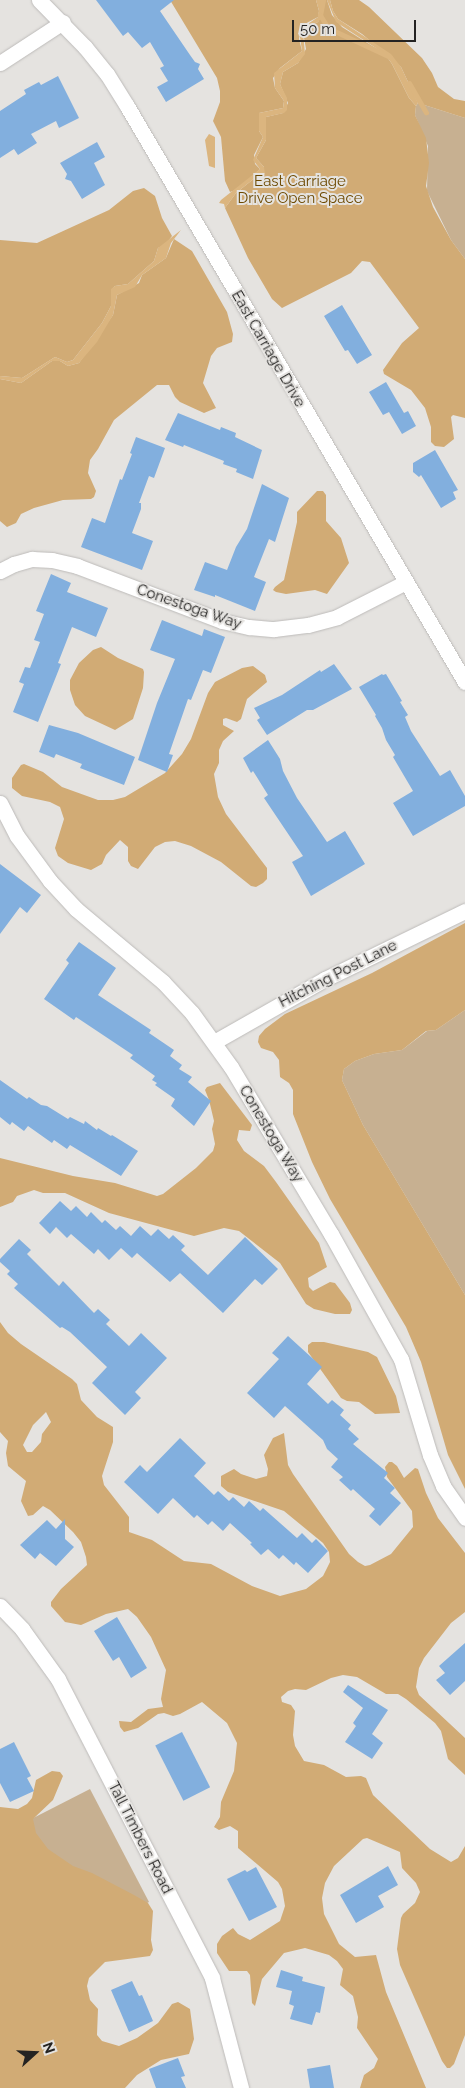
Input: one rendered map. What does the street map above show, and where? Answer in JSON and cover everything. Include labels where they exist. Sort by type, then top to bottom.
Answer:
[{"type":"street","name":"East Carriage Drive","points":[[39,0],[63,22],[107,74],[127,106],[465,682]]},
{"type":"street","points":[[0,63],[63,22]]},
{"type":"street","name":"Conestoga Way","points":[[0,571],[14,564],[32,559],[52,560],[77,566],[222,621],[249,627],[274,628],[308,625],[337,617],[406,582]]},
{"type":"street","name":"Conestoga Way","points":[[0,803],[18,836],[50,881],[76,909],[163,982],[192,1013],[214,1042],[331,1234],[402,1359],[430,1455],[444,1486],[465,1518]]},
{"type":"street","name":"Hitching Post Lane","points":[[214,1042],[325,979],[465,911]]},
{"type":"street","name":"Tall Timbers Road","points":[[0,1606],[22,1628],[58,1679],[212,1978],[241,2088]]},
{"type":"shaded area","points":[[316,0],[322,0],[322,17],[318,22],[305,28],[303,32],[305,54],[298,63],[283,72],[280,84],[287,98],[287,110],[284,113],[266,117],[266,140],[256,158],[264,167],[265,174],[256,177],[236,193],[225,208],[224,204],[219,203],[221,200],[260,169],[253,160],[263,137],[259,131],[259,113],[283,108],[284,101],[275,88],[274,73],[302,51],[299,30],[318,17],[319,11]]},
{"type":"shaded area","points":[[327,0],[330,0],[333,11],[338,19],[391,54],[401,67],[418,103],[416,106],[409,98],[385,54],[336,22]]},
{"type":"shaded area","points":[[418,103],[465,118],[465,259],[451,240],[427,191],[428,146],[415,115]]},
{"type":"shaded area","points":[[209,134],[215,137],[215,168],[209,166],[205,140]]},
{"type":"shaded area","points":[[181,230],[171,243],[166,258],[142,275],[135,287],[117,295],[113,315],[97,342],[79,363],[68,366],[60,361],[52,361],[21,383],[0,379],[0,376],[22,378],[55,357],[67,362],[73,360],[102,323],[111,306],[111,289],[115,286],[128,284],[154,261],[158,248]]},
{"type":"shaded area","points":[[465,1010],[465,1295],[363,1125],[342,1080],[344,1069],[355,1061],[374,1054],[402,1050],[427,1031],[436,1030]]},
{"type":"shaded area","points":[[90,1789],[149,1902],[30,1963],[0,1835]]},
{"type":"green space","points":[[170,0],[316,0],[319,11],[318,17],[301,26],[299,39],[302,51],[280,68],[273,78],[275,88],[284,101],[283,108],[259,113],[259,131],[263,137],[254,155],[255,164],[260,169],[238,189],[230,192],[225,181],[221,137],[213,121],[220,102],[217,78]]},
{"type":"green space","name":"East Carriage Drive Open Space","points":[[322,0],[327,0],[332,15],[342,27],[385,54],[409,98],[416,106],[415,115],[426,138],[429,163],[426,186],[433,207],[451,240],[465,259],[465,418],[453,415],[451,417],[454,439],[444,447],[435,446],[431,442],[431,427],[425,408],[411,390],[384,374],[383,370],[402,343],[419,328],[370,262],[362,261],[351,273],[282,308],[272,299],[248,258],[225,208],[236,193],[256,177],[264,175],[264,167],[256,158],[266,140],[266,117],[283,113],[288,103],[280,84],[283,72],[298,63],[306,49],[303,32],[305,28],[318,22],[323,12]]},
{"type":"green space","points":[[330,0],[359,0],[369,7],[422,58],[432,73],[438,87],[454,99],[465,101],[465,118],[418,103],[401,67],[362,34],[338,19],[333,11]]},
{"type":"green space","points":[[144,188],[155,196],[162,218],[172,236],[165,245],[158,248],[154,261],[128,284],[115,286],[112,289],[111,306],[102,323],[73,360],[67,362],[55,357],[22,378],[0,376],[0,240],[37,243],[109,210],[133,191]]},
{"type":"green space","points":[[174,239],[192,251],[227,312],[233,334],[232,342],[217,348],[211,356],[203,383],[216,408],[204,413],[180,402],[169,385],[157,385],[114,420],[90,460],[88,473],[96,491],[94,497],[91,499],[63,500],[34,508],[21,514],[16,523],[7,527],[0,521],[0,379],[21,383],[52,361],[60,361],[68,366],[79,363],[113,315],[117,295],[139,283],[142,275],[166,258]]},
{"type":"green space","points":[[317,491],[323,491],[326,495],[326,521],[341,538],[349,563],[327,594],[315,590],[286,594],[276,592],[273,590],[275,587],[284,580],[297,522],[297,512]]},
{"type":"green space","points":[[101,647],[118,658],[143,669],[144,672],[143,688],[133,719],[115,730],[85,716],[75,705],[70,690],[70,680],[79,663],[93,650]]},
{"type":"green space","points":[[253,666],[265,675],[267,682],[247,699],[241,719],[237,722],[226,718],[223,719],[223,725],[234,731],[223,741],[219,750],[219,763],[214,774],[218,797],[226,814],[267,868],[267,879],[263,883],[256,887],[251,886],[221,862],[191,846],[175,841],[165,842],[155,847],[138,869],[131,866],[128,861],[128,847],[120,840],[106,855],[102,864],[91,870],[68,863],[58,856],[55,848],[64,819],[60,807],[50,802],[22,796],[12,788],[12,778],[21,765],[24,764],[43,772],[62,787],[98,800],[113,800],[125,797],[165,773],[182,754],[191,739],[208,693],[215,682],[242,668]]},
{"type":"green space","points":[[465,923],[465,1010],[436,1030],[426,1031],[402,1050],[374,1054],[355,1061],[344,1069],[342,1080],[363,1125],[465,1295],[465,1489],[448,1455],[421,1362],[406,1327],[330,1199],[312,1162],[293,1114],[293,1090],[289,1083],[280,1077],[279,1060],[273,1052],[261,1048],[258,1042],[259,1036],[265,1029],[285,1014],[372,973]]},
{"type":"green space","points":[[220,1083],[252,1125],[250,1131],[239,1130],[237,1140],[244,1151],[264,1166],[319,1243],[327,1267],[308,1278],[309,1287],[313,1291],[330,1282],[335,1283],[350,1303],[352,1310],[350,1314],[335,1314],[314,1309],[306,1304],[280,1263],[239,1231],[224,1228],[194,1236],[109,1213],[65,1193],[43,1193],[34,1190],[17,1196],[13,1202],[0,1207],[0,1158],[73,1176],[115,1183],[157,1196],[163,1194],[196,1168],[213,1151],[215,1144],[212,1129],[214,1121],[205,1090],[207,1087]]},
{"type":"green space","points":[[0,1322],[8,1333],[21,1344],[72,1379],[77,1384],[81,1400],[97,1417],[113,1427],[113,1442],[102,1476],[104,1485],[129,1517],[129,1532],[152,1540],[184,1561],[211,1564],[252,1586],[280,1596],[306,1589],[323,1576],[330,1562],[329,1552],[323,1543],[284,1511],[228,1492],[221,1486],[221,1476],[234,1469],[241,1474],[256,1479],[267,1476],[268,1469],[264,1455],[273,1438],[284,1433],[288,1465],[293,1474],[349,1554],[365,1566],[391,1554],[413,1527],[412,1511],[387,1477],[385,1467],[389,1462],[392,1462],[397,1466],[404,1478],[415,1468],[418,1469],[426,1493],[438,1518],[465,1553],[465,1612],[451,1623],[424,1658],[419,1668],[416,1687],[419,1695],[465,1738],[465,1775],[448,1759],[441,1731],[435,1723],[398,1694],[386,1694],[357,1677],[343,1675],[331,1678],[306,1690],[295,1689],[288,1691],[281,1697],[282,1702],[291,1705],[295,1711],[293,1735],[295,1746],[304,1761],[324,1765],[346,1777],[361,1776],[366,1778],[373,1795],[430,1849],[451,1862],[458,1858],[465,1846],[465,2035],[454,2064],[450,2068],[447,2068],[442,2061],[400,1965],[397,1949],[401,1918],[415,1903],[420,1892],[416,1883],[402,1868],[400,1852],[367,1838],[363,1839],[334,1866],[325,1883],[322,1898],[324,1914],[339,1944],[355,1957],[376,1955],[386,1992],[426,2088],[360,2088],[364,2075],[374,2068],[378,2059],[357,2028],[358,2017],[353,1996],[340,1985],[343,1969],[329,1955],[305,1948],[284,1953],[262,1979],[255,2006],[252,2003],[250,1975],[247,1971],[229,1971],[217,1953],[217,1944],[222,1936],[233,1928],[238,1934],[250,1940],[280,1921],[285,1906],[282,1889],[278,1882],[238,1848],[238,1831],[230,1826],[219,1830],[214,1827],[220,1817],[221,1802],[234,1771],[237,1743],[227,1723],[202,1702],[173,1716],[164,1713],[158,1714],[138,1728],[124,1732],[120,1727],[119,1721],[131,1722],[148,1709],[163,1707],[161,1699],[166,1670],[151,1637],[137,1617],[128,1609],[106,1614],[81,1625],[65,1622],[51,1606],[51,1602],[61,1589],[87,1565],[86,1557],[81,1542],[50,1510],[43,1506],[33,1515],[28,1516],[21,1501],[26,1481],[8,1466],[6,1453],[8,1441],[0,1432]],"holes":[[[46,1412],[51,1422],[42,1434],[41,1442],[32,1452],[27,1452],[23,1445],[33,1425]]]},
{"type":"green space","points":[[312,1342],[324,1342],[368,1352],[377,1357],[396,1396],[400,1413],[375,1414],[359,1402],[347,1401],[341,1398],[308,1352],[308,1345]]},
{"type":"green space","points":[[52,1771],[60,1772],[63,1776],[53,1800],[33,1819],[36,1833],[48,1849],[73,1866],[92,1873],[134,1895],[148,1903],[153,1911],[151,1940],[153,1950],[150,1956],[105,1962],[89,1978],[87,1986],[90,2000],[98,2009],[97,2035],[102,2041],[119,2046],[137,2038],[158,2023],[172,2004],[178,2002],[190,2009],[194,2039],[189,2054],[161,2060],[137,2075],[125,2088],[0,2088],[0,1807],[18,1809],[27,1804],[32,1798],[36,1780]]},
{"type":"building","points":[[96,0],[174,0],[160,11],[195,62],[200,64],[198,69],[204,79],[166,102],[157,87],[168,81],[160,68],[164,66],[150,42],[142,48],[128,32],[123,36]]},
{"type":"building","points":[[58,76],[79,118],[59,128],[56,121],[31,134],[37,143],[18,155],[14,149],[0,158],[0,111],[26,94],[24,90],[39,82],[41,85]]},
{"type":"building","points":[[97,142],[105,157],[94,163],[105,185],[82,199],[71,181],[65,179],[67,174],[60,163]]},
{"type":"building","points":[[342,305],[372,355],[357,364],[348,350],[345,351],[324,316]]},
{"type":"building","points":[[386,382],[404,413],[408,411],[416,426],[402,434],[389,412],[383,415],[369,392]]},
{"type":"building","points":[[178,413],[220,430],[221,427],[236,433],[235,437],[262,450],[253,479],[236,472],[237,469],[223,464],[224,461],[184,445],[183,447],[165,440]]},
{"type":"building","points":[[136,437],[165,448],[154,478],[149,476],[139,503],[141,503],[141,509],[132,533],[153,541],[142,570],[81,547],[92,518],[105,523],[120,479],[122,480],[132,454],[130,453]]},
{"type":"building","points":[[435,450],[458,490],[453,492],[456,499],[441,508],[421,475],[419,477],[413,472],[413,463]]},
{"type":"building","points":[[262,484],[289,498],[275,542],[269,539],[254,577],[266,582],[255,611],[215,595],[215,597],[194,590],[205,562],[227,570],[236,547],[247,529]]},
{"type":"building","points":[[51,574],[71,583],[67,592],[108,608],[96,637],[72,627],[58,663],[61,664],[38,722],[13,712],[24,684],[19,682],[25,667],[30,668],[40,642],[34,640],[44,614],[36,611]]},
{"type":"building","points":[[162,620],[202,636],[204,629],[225,637],[211,673],[203,670],[191,700],[188,699],[169,754],[173,755],[167,772],[138,760],[157,703],[175,659],[150,650]]},
{"type":"building","points":[[334,664],[352,689],[313,710],[307,710],[267,735],[257,720],[260,718],[254,708],[282,695],[320,670],[321,672]]},
{"type":"building","points":[[382,674],[386,674],[402,701],[400,702],[408,715],[405,717],[411,731],[440,776],[450,770],[465,796],[465,806],[413,836],[393,803],[413,791],[393,757],[395,755],[386,740],[376,715],[359,687]]},
{"type":"building","points":[[49,725],[78,733],[135,757],[124,785],[80,768],[82,764],[56,754],[54,758],[39,752]]},
{"type":"building","points":[[268,740],[280,759],[283,771],[297,798],[327,842],[345,831],[365,864],[311,896],[292,862],[303,856],[264,798],[268,795],[253,771],[251,773],[243,758]]},
{"type":"building","points":[[0,864],[41,895],[27,913],[20,907],[0,934]]},
{"type":"building","points":[[79,942],[116,968],[98,995],[151,1030],[149,1033],[174,1050],[170,1056],[182,1065],[179,1069],[192,1077],[188,1082],[211,1101],[194,1126],[171,1106],[175,1099],[155,1085],[157,1083],[152,1080],[155,1076],[130,1058],[133,1055],[76,1017],[74,1020],[44,999],[69,963],[66,960]]},
{"type":"building","points":[[0,1080],[27,1099],[29,1097],[68,1119],[70,1117],[84,1124],[85,1121],[97,1130],[98,1128],[112,1135],[138,1151],[121,1176],[70,1145],[67,1149],[54,1140],[52,1143],[28,1126],[24,1131],[12,1122],[10,1125],[0,1117]]},
{"type":"building","points":[[60,1201],[71,1211],[76,1206],[87,1217],[91,1212],[102,1223],[105,1220],[116,1230],[120,1226],[131,1236],[140,1226],[151,1236],[158,1229],[169,1239],[173,1235],[185,1246],[181,1250],[208,1275],[245,1237],[278,1269],[262,1285],[255,1279],[223,1313],[180,1273],[170,1282],[137,1253],[132,1258],[121,1248],[109,1260],[98,1249],[94,1254],[71,1234],[67,1238],[56,1227],[50,1234],[39,1223]]},
{"type":"building","points":[[19,1239],[31,1250],[27,1254],[59,1286],[63,1281],[94,1313],[98,1309],[110,1320],[106,1324],[129,1346],[141,1333],[167,1358],[135,1392],[141,1398],[125,1415],[92,1383],[107,1367],[70,1332],[62,1327],[60,1328],[14,1288],[18,1284],[7,1274],[10,1271],[0,1262],[0,1259]]},
{"type":"building","points":[[288,1336],[322,1367],[307,1384],[328,1404],[332,1400],[344,1410],[340,1415],[351,1425],[348,1429],[359,1439],[353,1444],[388,1473],[384,1478],[395,1488],[390,1493],[401,1503],[380,1526],[369,1516],[375,1509],[353,1489],[351,1491],[339,1480],[343,1477],[331,1467],[338,1459],[327,1449],[323,1440],[285,1406],[274,1418],[247,1393],[279,1359],[272,1353]]},
{"type":"building","points":[[180,1438],[206,1463],[194,1476],[214,1495],[218,1491],[229,1501],[233,1497],[244,1507],[249,1501],[260,1511],[263,1508],[297,1538],[302,1533],[312,1543],[316,1539],[328,1551],[308,1573],[296,1562],[294,1565],[283,1555],[279,1559],[268,1549],[261,1555],[250,1544],[252,1543],[230,1523],[223,1531],[212,1521],[208,1525],[197,1515],[194,1518],[173,1498],[158,1514],[124,1482],[140,1465],[147,1472]]},
{"type":"building","points":[[65,1519],[65,1539],[74,1547],[56,1566],[40,1553],[35,1559],[20,1545],[47,1520],[56,1529]]},
{"type":"building","points":[[117,1617],[147,1668],[131,1678],[119,1657],[113,1661],[94,1631]]},
{"type":"building","points":[[465,1643],[465,1681],[450,1695],[436,1680],[445,1673],[439,1666]]},
{"type":"building","points":[[348,1685],[388,1710],[372,1734],[383,1743],[372,1759],[345,1742],[356,1726],[353,1723],[363,1708],[343,1692]]},
{"type":"building","points":[[182,1732],[210,1787],[183,1801],[155,1746]]},
{"type":"building","points":[[14,1742],[31,1776],[27,1778],[34,1791],[10,1802],[0,1783],[0,1749]]},
{"type":"building","points":[[388,1866],[398,1885],[378,1896],[384,1907],[356,1923],[340,1895]]},
{"type":"building","points":[[256,1867],[277,1907],[249,1921],[227,1879]]},
{"type":"building","points":[[281,1970],[303,1977],[302,1981],[325,1987],[320,2013],[316,2012],[312,2025],[290,2019],[294,2006],[289,2004],[292,1991],[276,1987]]},
{"type":"building","points":[[132,1981],[139,1996],[142,1995],[153,2021],[129,2032],[111,1990]]},
{"type":"building","points":[[178,2058],[185,2076],[181,2077],[186,2088],[156,2088],[149,2069]]},
{"type":"building","points":[[330,2065],[334,2088],[310,2088],[307,2069]]},
{"type":"waterway","points":[[323,0],[320,15],[328,28],[390,57]]},
{"type":"waterway","points":[[409,83],[426,113]]}]
